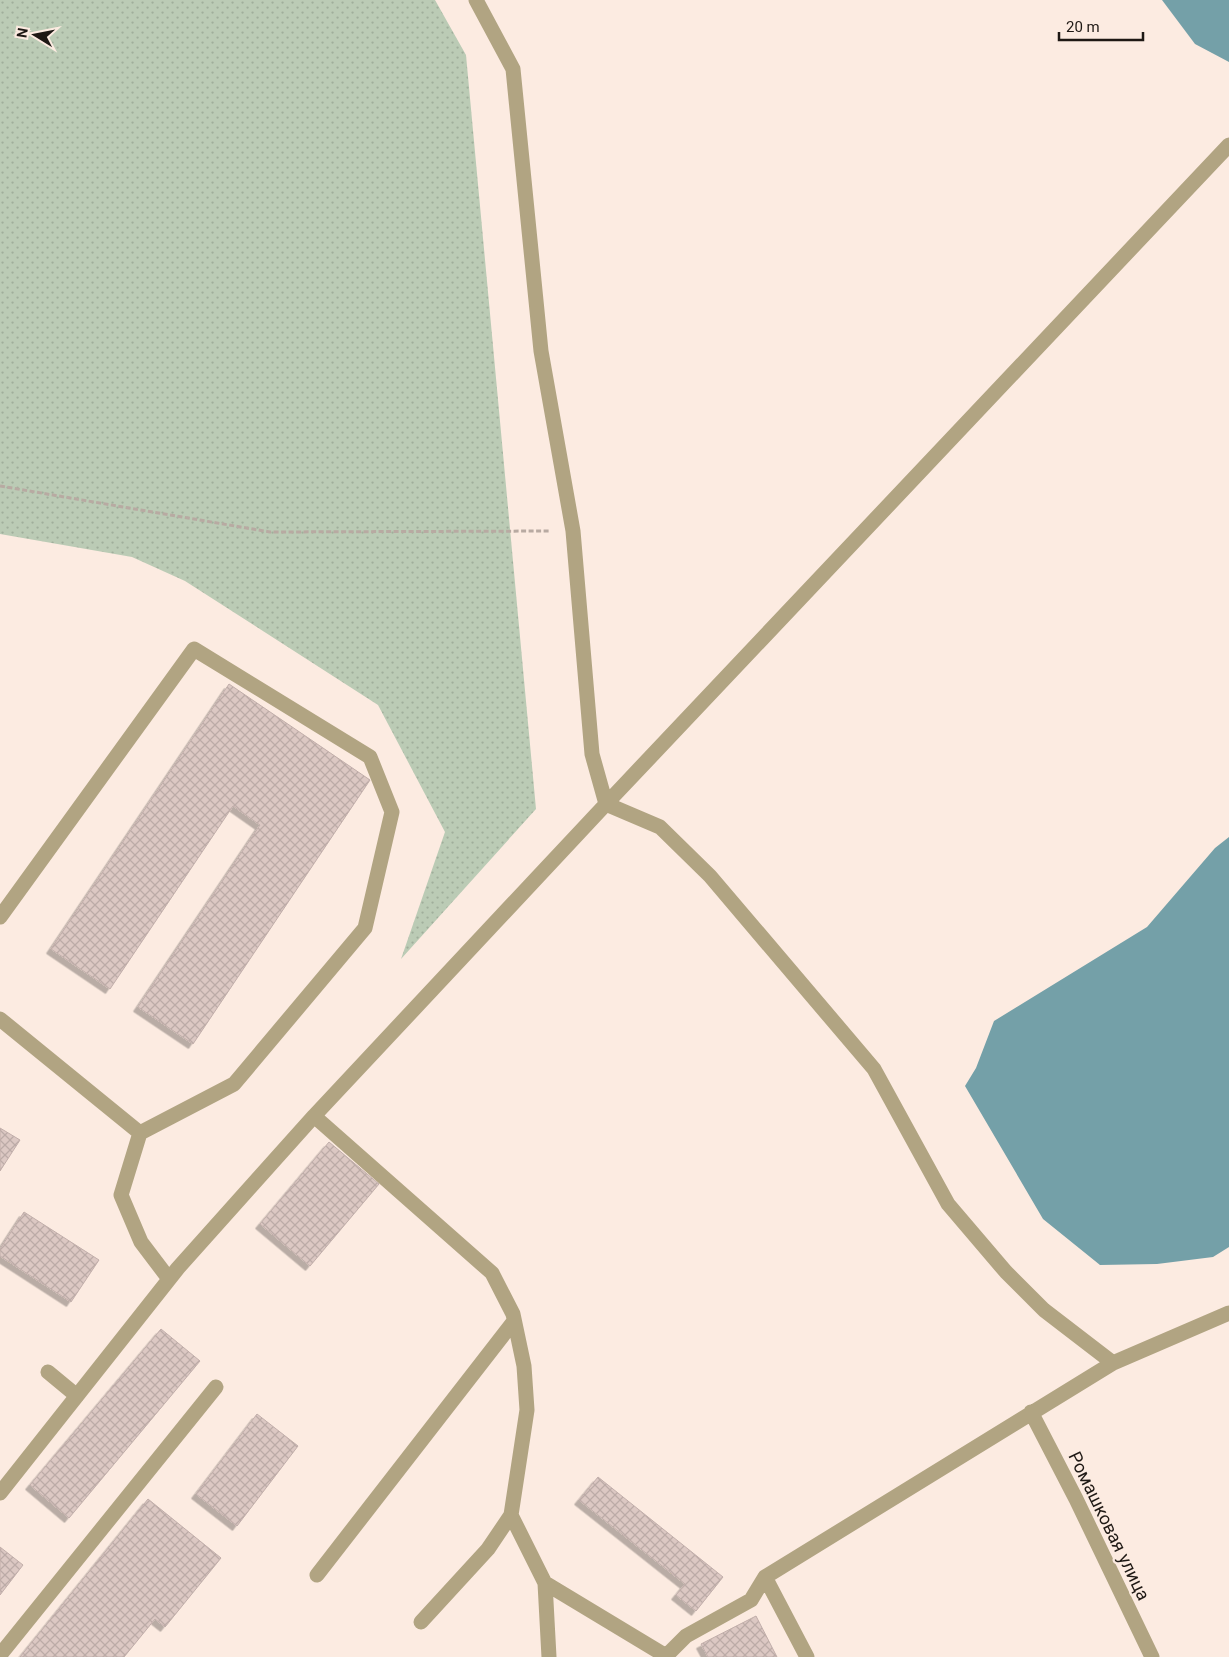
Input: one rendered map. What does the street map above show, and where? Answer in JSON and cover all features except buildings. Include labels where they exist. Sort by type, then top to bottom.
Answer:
[{"type":"street","points":[[476,0],[513,69],[541,351],[574,532],[592,754],[606,804]]},
{"type":"street","points":[[0,1494],[170,1278],[314,1116],[1229,145]]},
{"type":"street","points":[[0,917],[194,649],[370,756],[392,812],[365,928],[234,1084],[140,1133],[121,1195],[141,1242],[170,1278]]},
{"type":"street","points":[[606,804],[660,827],[710,876],[874,1069],[948,1204],[1006,1272],[1044,1310],[1113,1363]]},
{"type":"street","points":[[0,1019],[140,1133]]},
{"type":"street","points":[[314,1116],[492,1273],[513,1314],[524,1366],[527,1410],[511,1516],[488,1549],[421,1622]]},
{"type":"street","points":[[545,1583],[666,1656],[686,1636],[751,1600],[765,1578],[1031,1412],[1113,1363],[1229,1313]]},
{"type":"street","points":[[317,1575],[514,1321]]},
{"type":"street","points":[[48,1372],[77,1396]]},
{"type":"street","points":[[0,1655],[216,1387]]},
{"type":"street","name":"Ромашковая улица","points":[[1031,1412],[1076,1499],[1152,1657]]},
{"type":"street","points":[[511,1516],[545,1583],[549,1657]]},
{"type":"street","points":[[765,1578],[807,1657]]},
{"type":"path","points":[[0,486],[270,532],[574,532]]},
{"type":"green space","points":[[0,0],[435,0],[466,55],[536,809],[401,959],[445,832],[378,705],[185,581],[132,557],[0,534]]},
{"type":"water","points":[[1162,0],[1229,0],[1229,62],[1195,44]]},
{"type":"water","points":[[1229,837],[1229,1247],[1213,1257],[1157,1264],[1100,1265],[1043,1219],[965,1086],[976,1068],[994,1021],[1147,927],[1215,848]]}]
